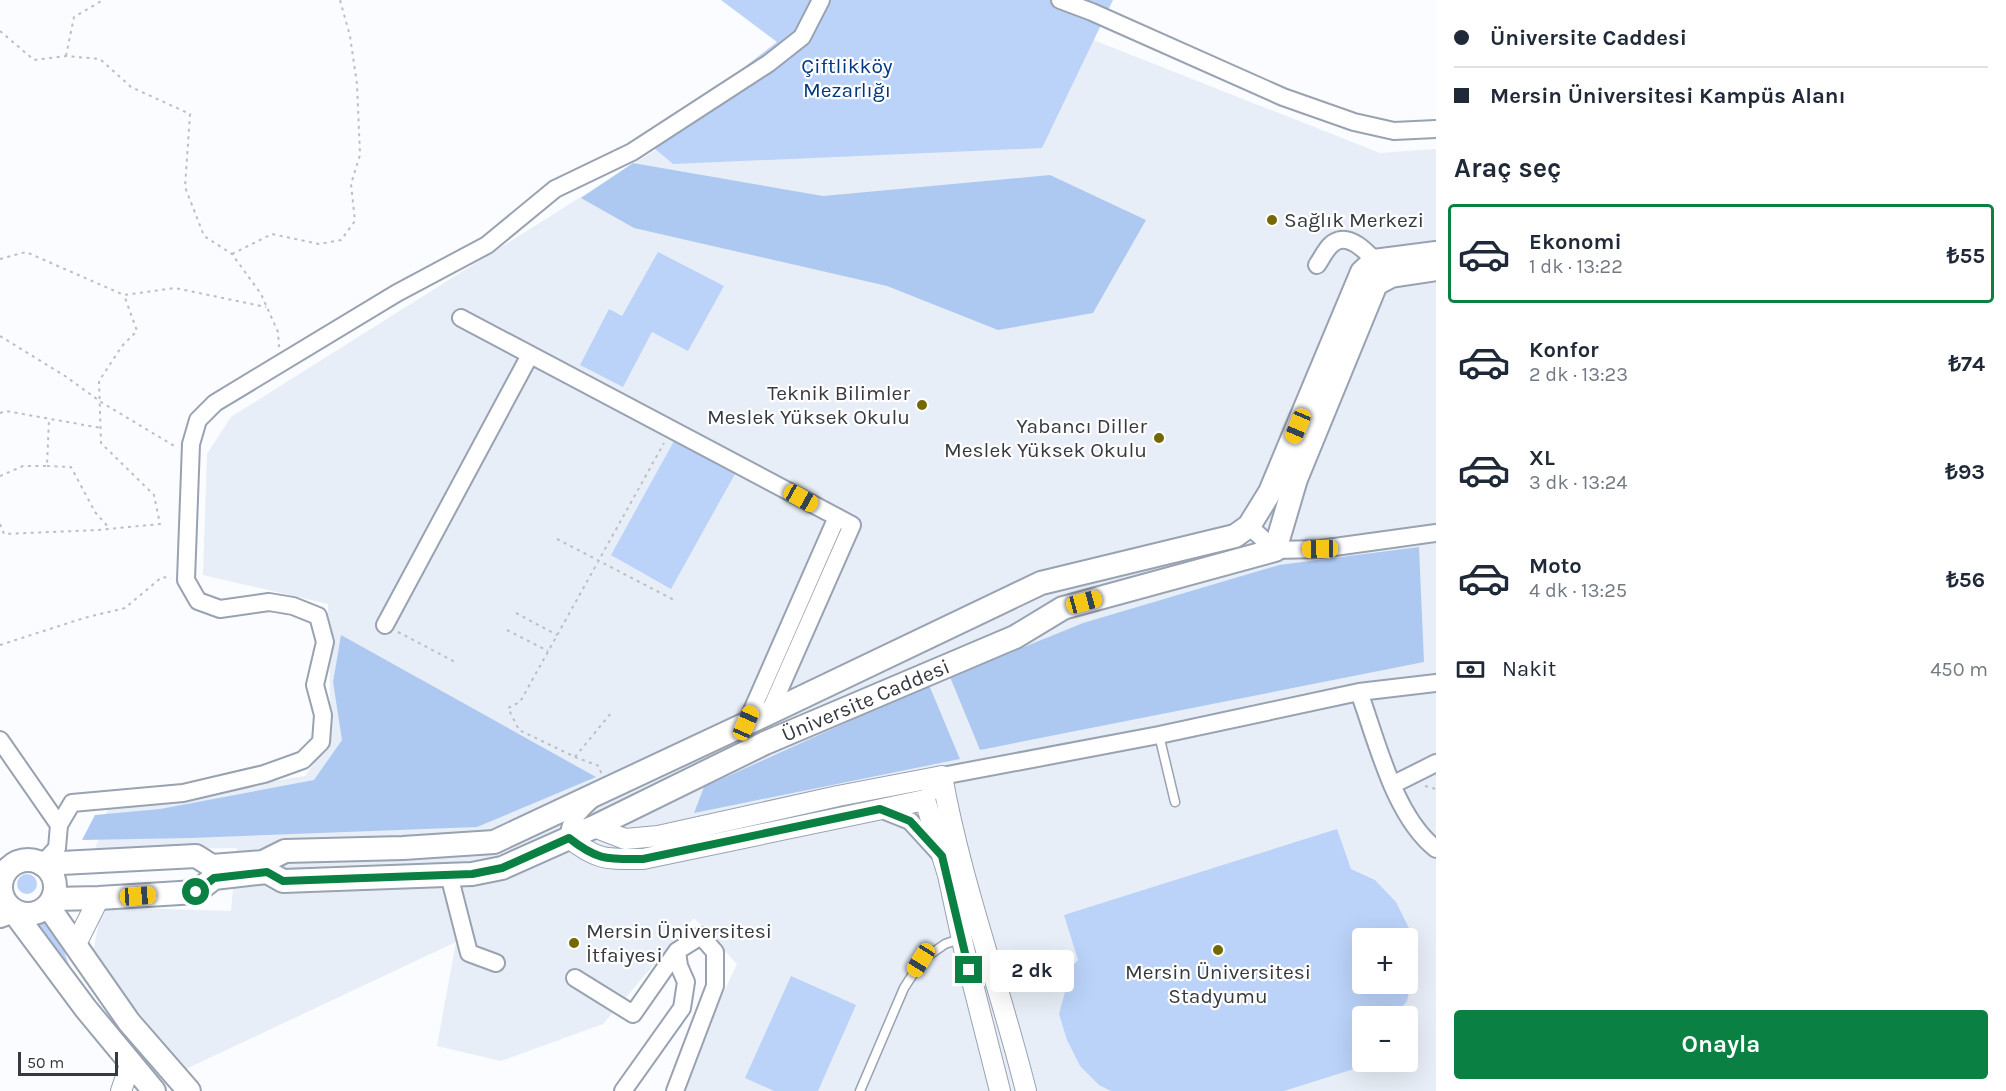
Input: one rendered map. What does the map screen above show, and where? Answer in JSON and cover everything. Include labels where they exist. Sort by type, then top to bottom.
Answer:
[{"type":"main road","points":[[146,1088],[130,1062],[6,913],[6,904],[1,896],[0,886],[7,866],[28,860],[42,864],[196,855],[212,866],[263,862],[285,851],[404,848],[494,842],[1041,583],[1235,536],[1249,526],[1270,492],[1362,272],[1374,261],[1436,253]]},
{"type":"main road","points":[[1275,550],[1296,479],[1376,284],[1391,276],[1436,269]]},
{"type":"main road","name":"Üniversite Caddesi","points":[[50,902],[196,892],[214,878],[267,872],[283,881],[472,874],[502,868],[579,828],[765,743],[1015,637],[1063,608],[1275,550]]},
{"type":"main road","points":[[6,913],[31,915],[40,912],[50,902],[55,891],[53,875],[42,864]]},
{"type":"main road","points":[[50,902],[75,946],[129,1022],[189,1091]]},
{"type":"street","points":[[42,864],[57,848],[59,825],[72,803],[183,793],[264,774],[303,760],[321,742],[322,715],[315,684],[325,642],[318,616],[293,606],[270,602],[220,609],[198,601],[186,580],[191,456],[198,420],[215,403],[281,363],[397,293],[487,245],[555,189],[632,152],[769,63],[802,37],[820,0]]},
{"type":"street","points":[[1060,0],[1283,97],[1354,122],[1394,131],[1436,129]]},
{"type":"street","points":[[1317,265],[1333,242],[1341,239],[1353,241],[1391,276]]},
{"type":"street","points":[[461,318],[852,525],[769,713]]},
{"type":"street","points":[[385,625],[530,355]]},
{"type":"street","points":[[746,723],[837,517]]},
{"type":"street","points":[[1249,526],[1275,550],[1320,549],[1436,533]]},
{"type":"street","points":[[545,819],[626,839],[657,836],[838,796],[1159,735],[1359,692],[1436,683]]},
{"type":"street","points":[[1359,692],[1398,801],[1423,838],[1436,849]]},
{"type":"street","points":[[0,740],[59,825]]},
{"type":"street","points":[[1392,784],[1436,763]]},
{"type":"street","points":[[602,791],[579,828],[585,850],[607,859],[643,859],[925,800],[942,776]]},
{"type":"street","points":[[942,776],[948,808],[980,929],[1026,1091]]},
{"type":"street","points":[[925,800],[942,856],[1000,1091]]},
{"type":"street","points":[[880,809],[910,821],[942,856]]},
{"type":"street","points":[[449,875],[469,953],[496,963]]},
{"type":"street","points":[[75,946],[99,898]]},
{"type":"street","points":[[575,978],[633,1014],[676,951],[701,936],[715,952],[715,986],[675,1091]]},
{"type":"street","points":[[623,1091],[682,1008],[686,982],[676,951]]},
{"type":"street","points":[[120,1091],[130,1062]]},
{"type":"lane","points":[[1159,735],[1175,802]]},
{"type":"lane","points":[[860,1091],[904,987],[921,960],[945,944],[980,929]]},
{"type":"path","points":[[66,56],[74,17],[103,0]]},
{"type":"path","points":[[232,254],[272,234],[319,244],[341,240],[355,221],[351,184],[360,155],[357,84],[350,36],[340,0]]},
{"type":"path","points":[[0,31],[34,60],[66,56],[100,59],[130,87],[190,114],[185,187],[204,236],[232,254],[261,294],[278,332],[281,363]]},
{"type":"path","points":[[0,259],[26,252],[124,295],[175,288],[267,307]]},
{"type":"path","points":[[0,524],[4,534],[160,524],[154,495],[101,443],[99,381],[122,346],[137,331],[124,295]]},
{"type":"path","points":[[0,336],[65,376],[100,402],[191,456]]},
{"type":"path","points":[[0,413],[6,411],[101,428]]},
{"type":"path","points":[[47,466],[50,419]]},
{"type":"path","points":[[602,791],[599,766],[519,730],[508,708],[520,702],[671,430]]},
{"type":"path","points":[[0,476],[22,466],[71,467],[95,512],[110,529]]},
{"type":"path","points":[[557,539],[674,600]]},
{"type":"path","points":[[0,645],[84,618],[125,608],[162,577],[186,580]]},
{"type":"path","points":[[516,613],[557,635]]},
{"type":"path","points":[[385,625],[457,663]]},
{"type":"path","points":[[507,630],[548,651]]},
{"type":"path","points":[[575,757],[611,713]]},
{"type":"shaded area","points":[[992,0],[1380,153],[1436,149],[1436,1091],[678,1091],[737,964],[694,918],[603,1024],[501,1061],[437,1046],[456,942],[186,1069],[92,957],[102,907],[231,911],[237,848],[95,850],[108,807],[305,776],[331,737],[328,604],[203,575],[207,454],[231,417],[808,54]]},
{"type":"shaded area","points":[[633,163],[823,196],[1050,175],[1146,220],[1093,313],[998,330],[887,286],[634,228],[581,198]]},
{"type":"shaded area","points":[[1419,547],[1424,662],[980,750],[950,677],[1083,623],[1279,565]]},
{"type":"shaded area","points":[[341,635],[596,777],[477,827],[82,840],[95,815],[160,809],[314,780],[342,740],[333,682]]},
{"type":"shaded area","points":[[929,685],[960,759],[694,813],[704,787]]},
{"type":"green space","name":"Çiftlikköy Mezarlığı","points":[[721,0],[1113,0],[1042,148],[673,164],[647,142],[777,42]]},
{"type":"green space","points":[[658,252],[724,286],[688,351],[652,332],[623,387],[580,365],[609,309],[622,316]]},
{"type":"green space","points":[[674,441],[735,474],[671,589],[611,555]]},
{"type":"green space","name":"Mersin Üniversitesi Stadyumu","points":[[1337,829],[1351,869],[1375,880],[1396,902],[1409,928],[1352,928],[1352,994],[1408,994],[1407,1001],[1403,1006],[1352,1006],[1352,1070],[1284,1091],[1111,1091],[1099,1085],[1080,1066],[1067,1040],[1059,1014],[1072,966],[1078,960],[1064,915]]},
{"type":"green space","points":[[27,874],[34,877],[37,884],[34,891],[27,894],[20,891],[17,884],[20,877]]},
{"type":"green space","points":[[52,916],[74,980],[32,928]]},
{"type":"green space","points":[[791,976],[856,1005],[818,1091],[774,1091],[745,1078]]},
{"type":"place","name":"Sağlık Merkezi","points":[[1272,220]]},
{"type":"place","name":"Teknik Bilimler Meslek Yüksek Okulu","points":[[922,405]]},
{"type":"place","name":"Yabancı Diller Meslek Yüksek Okulu","points":[[1159,438]]},
{"type":"place","name":"Mersin Üniversitesi İtfaiyesi","points":[[574,943]]},
{"type":"place","name":"Mersin Üniversitesi Stadyumu","points":[[1218,950]]},
{"type":"route","points":[[196,892],[214,878],[267,872],[283,881],[472,874],[502,868],[569,838],[585,850],[607,859],[643,859],[880,809],[910,821],[942,856],[969,970]]}]
